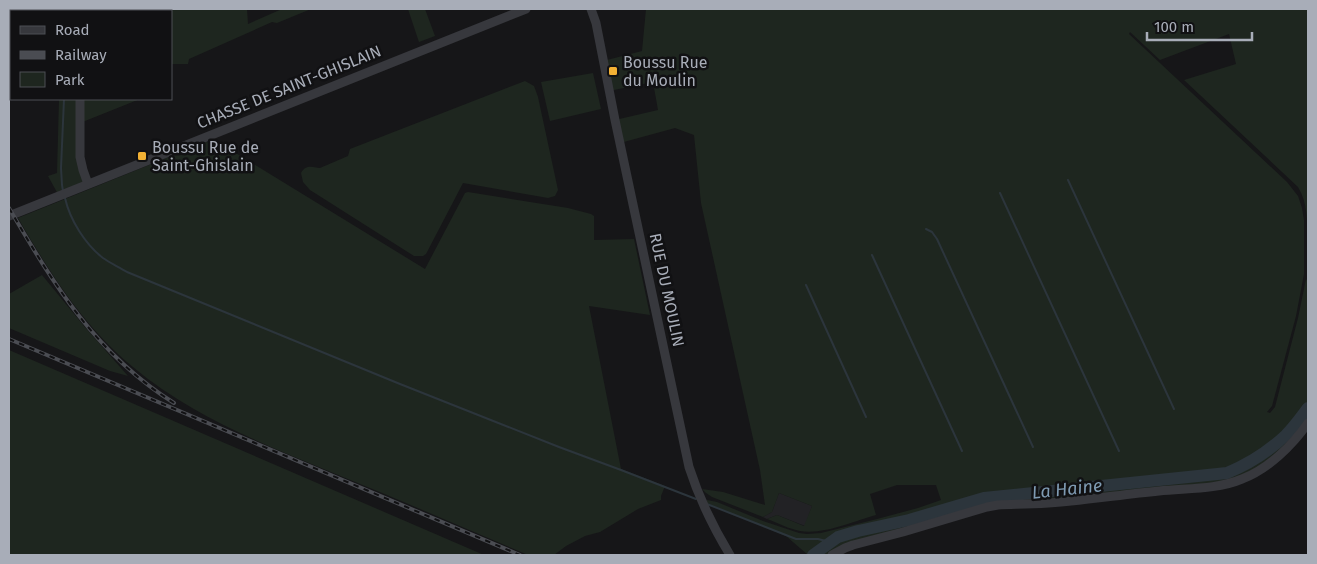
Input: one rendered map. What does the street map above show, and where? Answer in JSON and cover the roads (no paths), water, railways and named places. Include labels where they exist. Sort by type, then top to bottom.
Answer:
[{"type":"street","name":"CHASSE DE SAINT-GHISLAIN","points":[[9,216],[526,9]]},
{"type":"street","name":"RUE DU MOULIN","points":[[591,9],[596,24],[614,120],[689,467],[706,512],[730,555]]},
{"type":"street","name":"RUE DU MOULIN","points":[[596,24],[599,9]]},
{"type":"street","points":[[80,100],[80,157],[88,184]]},
{"type":"street","points":[[832,555],[853,545],[998,505],[1071,501],[1230,484],[1262,468],[1287,447],[1308,423]]},
{"type":"waterway","points":[[63,191],[61,168],[64,100]]},
{"type":"waterway","points":[[1068,180],[1174,409]]},
{"type":"waterway","points":[[1000,193],[1119,451]]},
{"type":"waterway","points":[[65,198],[74,223],[84,239],[103,258],[127,272],[400,384],[696,499]]},
{"type":"waterway","points":[[926,229],[932,232],[937,239],[1033,447]]},
{"type":"waterway","points":[[872,255],[962,451]]},
{"type":"waterway","points":[[806,285],[866,417]]},
{"type":"waterway","name":"La Haine","points":[[813,555],[838,537],[909,520],[984,498],[1227,473],[1251,462],[1272,447],[1289,432],[1308,408]]},
{"type":"waterway","points":[[707,504],[796,539],[818,539],[830,542]]},
{"type":"railway","points":[[9,208],[60,291],[99,340],[146,384],[174,403]]},
{"type":"railway","points":[[9,339],[520,555]]},
{"type":"place","name":"Boussu Rue du Moulin","points":[[613,71]]},
{"type":"place","name":"Boussu Rue de Saint-Ghislain","points":[[142,156]]}]
